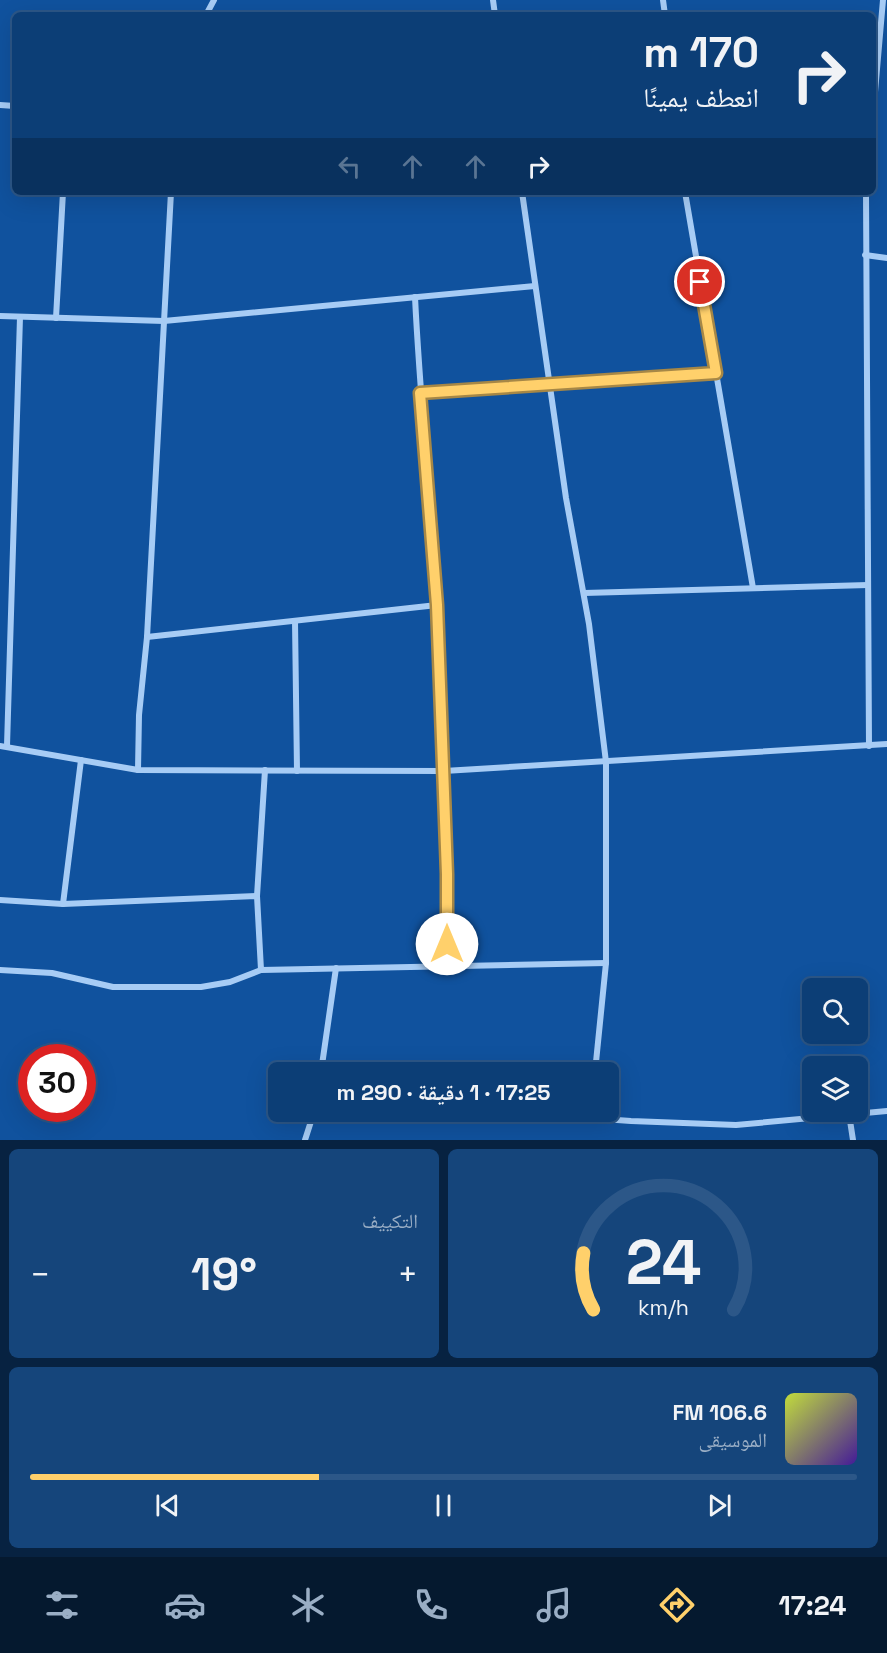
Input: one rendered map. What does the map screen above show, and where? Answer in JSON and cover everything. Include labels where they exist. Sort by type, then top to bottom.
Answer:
[{"type":"street","points":[[876,80],[883,0]]},
{"type":"street","points":[[56,318],[63,195]]},
{"type":"street","points":[[138,770],[171,195]]},
{"type":"street","points":[[522,195],[566,498],[584,593],[606,762],[606,963],[597,1062]]},
{"type":"street","points":[[686,195],[753,588]]},
{"type":"street","points":[[867,195],[869,746]]},
{"type":"street","points":[[866,255],[887,258]]},
{"type":"street","points":[[0,316],[164,321],[535,286]]},
{"type":"street","points":[[416,297],[420,393],[437,605],[444,771],[447,967]]},
{"type":"street","points":[[20,317],[3,746],[138,770],[444,771],[887,744]]},
{"type":"street","points":[[420,393],[716,373]]},
{"type":"street","points":[[584,593],[868,585]]},
{"type":"street","points":[[147,637],[437,605]]},
{"type":"street","points":[[295,621],[297,771]]},
{"type":"street","points":[[63,904],[81,760]]},
{"type":"street","points":[[261,970],[257,896],[265,770]]},
{"type":"street","points":[[0,900],[63,904],[257,896]]},
{"type":"street","points":[[0,970],[52,973],[113,987],[201,987],[230,982],[261,970],[606,963]]},
{"type":"street","points":[[322,1062],[336,968]]},
{"type":"street","points":[[868,1112],[887,1111]]},
{"type":"street","points":[[619,1116],[736,1125],[802,1119]]},
{"type":"street","points":[[305,1140],[311,1122]]},
{"type":"street","points":[[850,1122],[853,1140]]},
{"type":"route","points":[[447,944],[444,771],[437,605],[420,393],[716,373],[700,282]]}]
